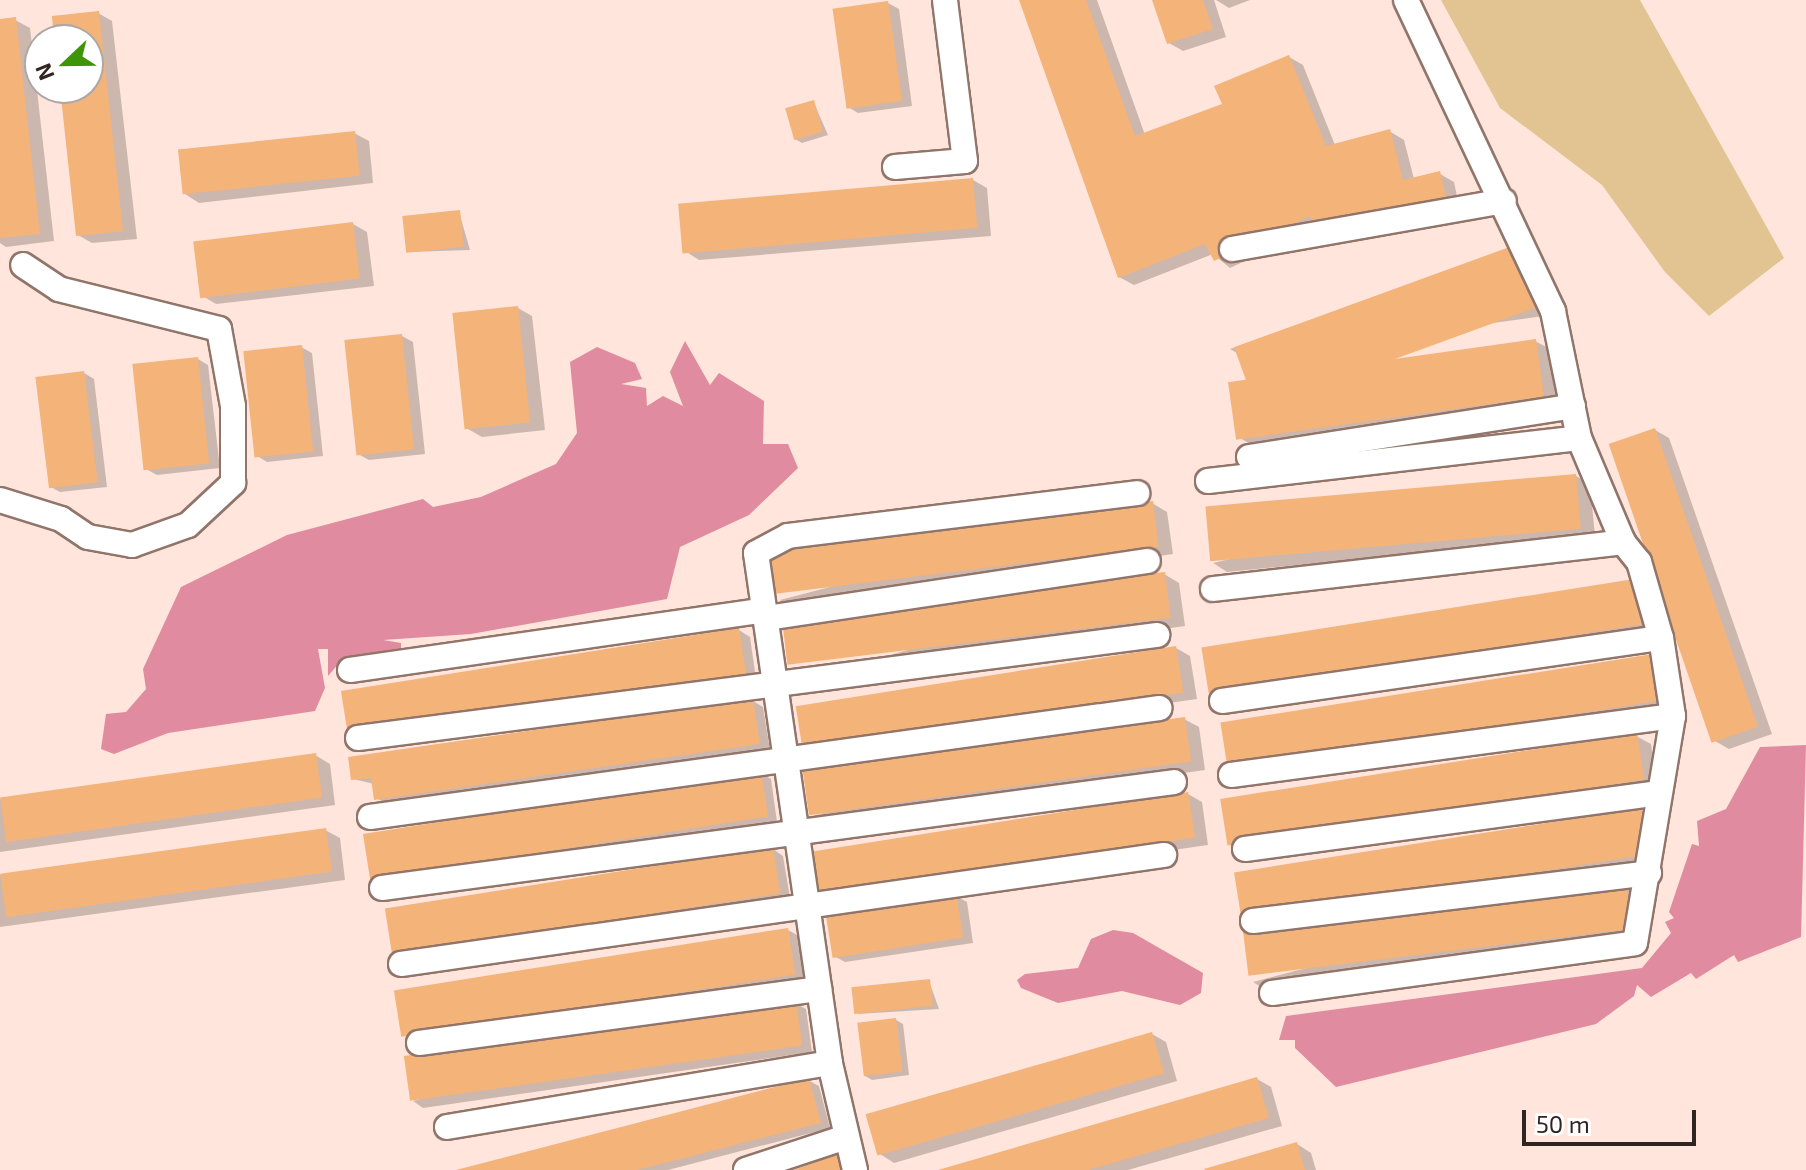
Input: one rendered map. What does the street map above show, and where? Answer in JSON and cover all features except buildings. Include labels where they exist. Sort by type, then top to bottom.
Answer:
[{"type":"lane","points":[[895,167],[965,161],[945,0]]},
{"type":"lane","points":[[1272,993],[1635,943],[1673,716],[1661,638],[1639,562],[1623,542],[1579,438],[1553,311],[1504,201],[1406,0]]},
{"type":"lane","points":[[1232,249],[1504,201]]},
{"type":"lane","points":[[0,500],[61,519],[88,537],[132,545],[188,525],[233,483],[233,406],[219,329],[59,289],[23,265]]},
{"type":"lane","points":[[1249,457],[1573,406]]},
{"type":"lane","points":[[1208,481],[1579,438]]},
{"type":"lane","points":[[855,1170],[830,1063],[756,553],[788,536],[1137,493]]},
{"type":"lane","points":[[1213,589],[1623,542]]},
{"type":"lane","points":[[350,670],[1148,561]]},
{"type":"lane","points":[[358,738],[775,687],[1157,635]]},
{"type":"lane","points":[[1222,701],[1661,638]]},
{"type":"lane","points":[[370,817],[1160,708]]},
{"type":"lane","points":[[1231,775],[1673,716]]},
{"type":"lane","points":[[382,888],[1174,782]]},
{"type":"lane","points":[[1245,849],[1659,793]]},
{"type":"lane","points":[[401,964],[1164,855]]},
{"type":"lane","points":[[1253,921],[1649,873]]},
{"type":"lane","points":[[419,1043],[819,989]]},
{"type":"lane","points":[[447,1127],[830,1063]]},
{"type":"lane","points":[[746,1170],[846,1137]]},
{"type":"shaded area","points":[[1441,0],[1640,0],[1784,258],[1709,316],[1665,272],[1602,185],[1500,108]]},
{"type":"shaded area","points":[[685,341],[710,385],[719,373],[764,401],[763,444],[788,444],[798,468],[749,515],[680,547],[667,599],[471,634],[383,640],[401,643],[401,652],[340,662],[328,676],[328,649],[318,649],[325,688],[315,711],[168,733],[114,754],[101,749],[106,714],[126,712],[146,689],[143,669],[181,587],[287,535],[423,499],[433,507],[481,497],[556,464],[577,433],[570,362],[597,347],[635,363],[642,379],[621,384],[646,388],[647,406],[663,396],[683,406],[670,372]]},
{"type":"shaded area","points":[[1806,745],[1801,937],[1738,962],[1734,955],[1696,979],[1691,973],[1651,997],[1637,985],[1634,996],[1596,1024],[1336,1087],[1295,1048],[1295,1040],[1279,1040],[1286,1016],[1642,968],[1671,933],[1665,922],[1674,918],[1669,912],[1692,844],[1699,846],[1697,821],[1726,809],[1760,747]]},
{"type":"shaded area","points":[[1113,930],[1133,933],[1203,973],[1201,993],[1180,1005],[1122,991],[1058,1003],[1021,988],[1017,980],[1025,974],[1078,968],[1091,939]]}]
